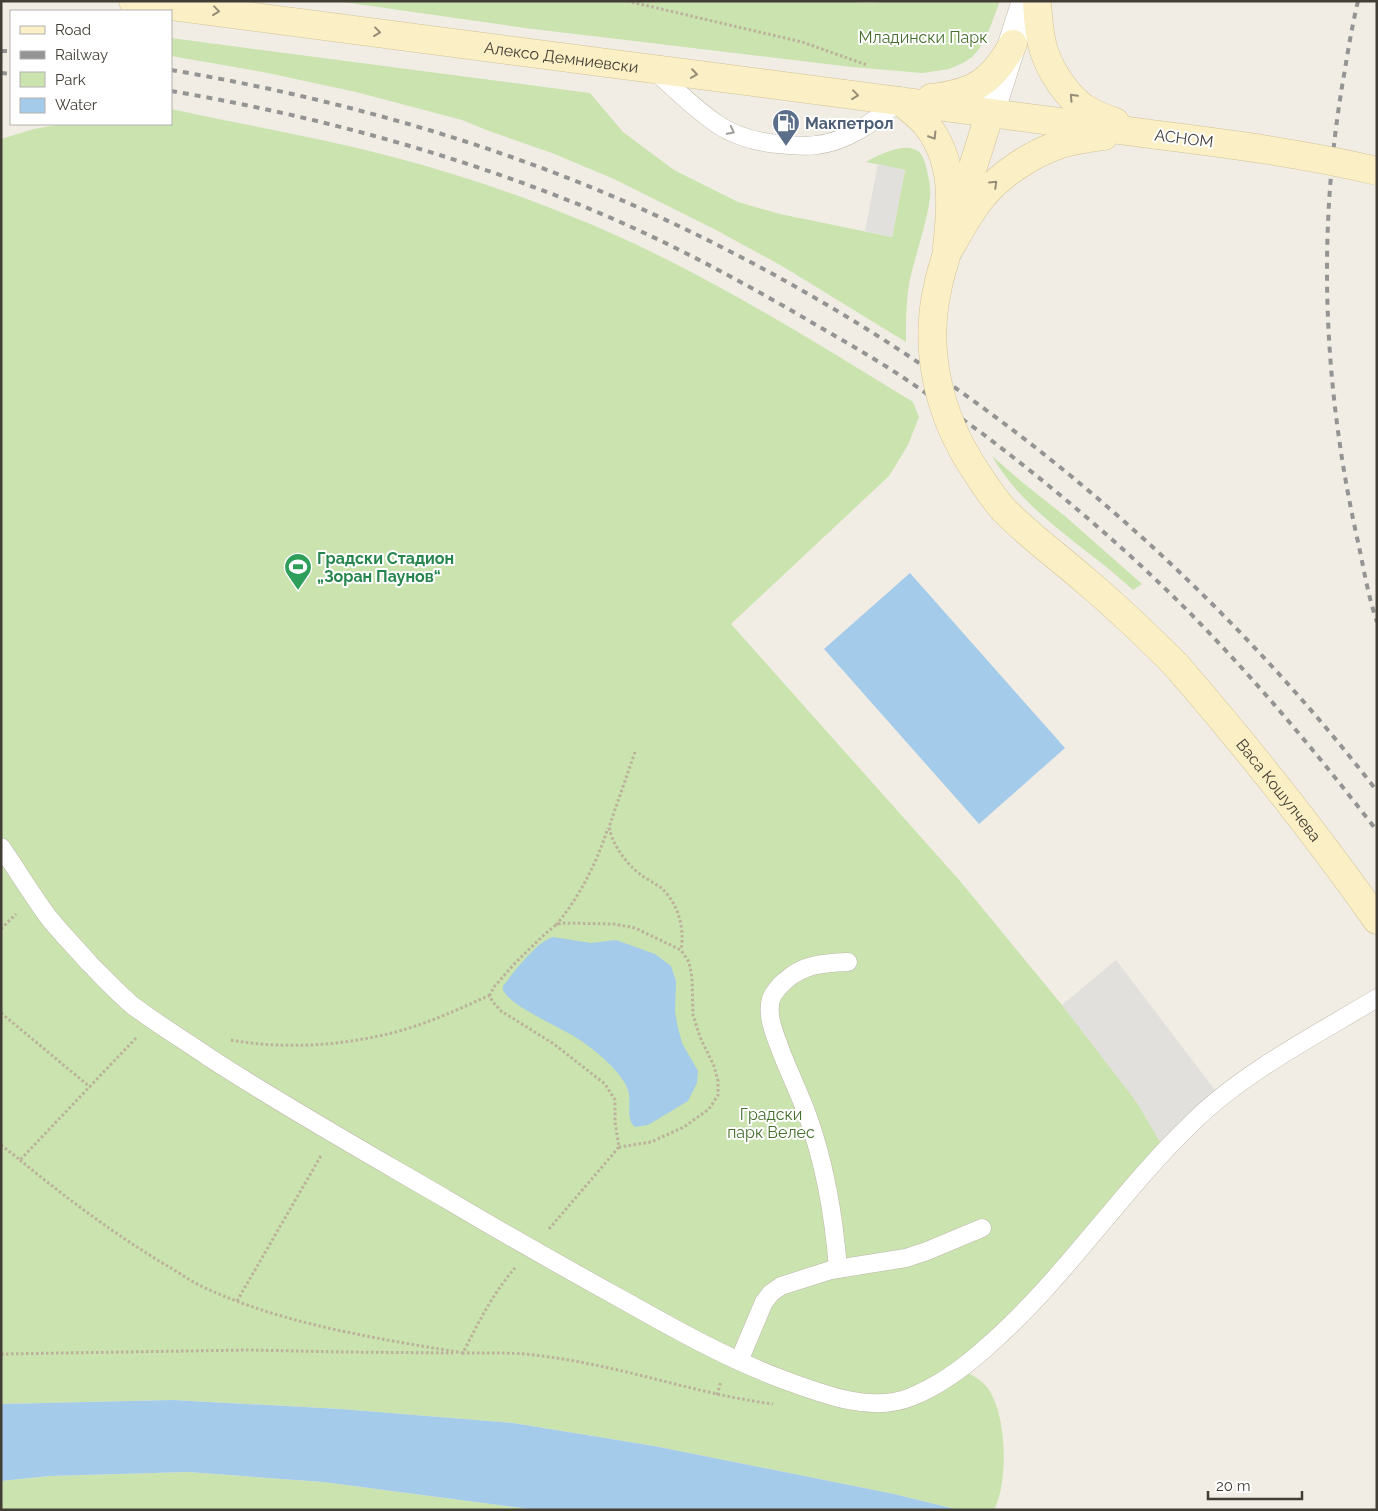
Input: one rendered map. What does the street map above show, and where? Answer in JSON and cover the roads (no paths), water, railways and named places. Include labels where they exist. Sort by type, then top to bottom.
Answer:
[{"type":"main road","name":"Алексо Демниевски","points":[[133,1],[990,113]]},
{"type":"main road","points":[[1037,1],[1044,52],[1057,78],[1070,95],[1084,108],[1100,116],[1153,134]]},
{"type":"main road","points":[[900,101],[944,96],[969,90],[977,86],[991,76],[1013,44]]},
{"type":"main road","points":[[900,101],[919,116],[932,132],[945,160],[950,179],[951,195],[947,253]]},
{"type":"main road","points":[[947,253],[990,113]]},
{"type":"main road","name":"АСНОМ","points":[[990,113],[1227,143],[1303,156],[1377,172]]},
{"type":"main road","points":[[947,253],[968,218],[992,186],[1033,156],[1059,144],[1072,141],[1114,135],[1153,134]]},
{"type":"main road","name":"Васа Кошулчева","points":[[947,253],[937,287],[933,317],[932,352],[941,399],[949,422],[957,440],[976,472],[1003,509],[1132,620],[1176,664],[1262,766],[1377,920]]},
{"type":"street","points":[[990,113],[1026,1]]},
{"type":"lane","points":[[652,68],[689,102],[718,124],[734,134],[768,143],[806,145],[830,143],[859,130],[900,101]]},
{"type":"lane","points":[[1,847],[50,918],[72,944],[124,998],[153,1020],[266,1094],[532,1249],[694,1340],[772,1376],[812,1390],[874,1404],[898,1402],[924,1391],[945,1380],[979,1354],[1031,1304],[1155,1162],[1202,1113],[1274,1061],[1377,998]]},
{"type":"lane","points":[[838,1269],[831,1203],[819,1153],[807,1114],[772,1027],[769,1009],[772,997],[779,986],[794,973],[819,964],[848,962]]},
{"type":"lane","points":[[739,1361],[764,1302],[771,1293],[782,1286],[838,1269],[900,1260],[982,1228]]},
{"type":"water","points":[[910,573],[1065,748],[979,824],[824,649]]},
{"type":"water","points":[[553,937],[591,943],[616,940],[655,954],[671,966],[676,981],[675,1012],[678,1028],[682,1043],[698,1071],[697,1083],[688,1101],[648,1125],[635,1127],[629,1115],[628,1090],[614,1069],[601,1056],[573,1035],[528,1012],[510,999],[504,992],[503,986],[526,958],[540,945]]},
{"type":"water","points":[[172,1400],[341,1409],[513,1423],[654,1446],[894,1494],[959,1510],[537,1510],[323,1482],[188,1472],[50,1476],[1,1481],[1,1404]]},
{"type":"railway","points":[[1358,1],[1335,133],[1327,248],[1328,305],[1336,419],[1356,533],[1377,622]]},
{"type":"railway","points":[[1,51],[10,51]]},
{"type":"railway","points":[[172,70],[269,89],[366,112],[509,156],[555,173],[674,224],[789,283],[901,351],[1008,426],[1109,508],[1205,597],[1295,691],[1377,791]]},
{"type":"railway","points":[[1,73],[10,74]]},
{"type":"railway","points":[[172,91],[329,124],[433,153],[535,187],[613,219],[697,259],[779,303],[877,361],[1010,454],[1088,518],[1163,586],[1213,636],[1262,690],[1332,773],[1377,831]]},
{"type":"place","name":"Макпетрол","points":[[786,147]]},
{"type":"place","name":"Градски Стадион „Зоран Паунов“","points":[[298,591]]},
{"type":"park label","name":"Младински Парк","points":[[923,37]]},
{"type":"park label","name":"Градски парк Велес","points":[[771,1123]]}]
